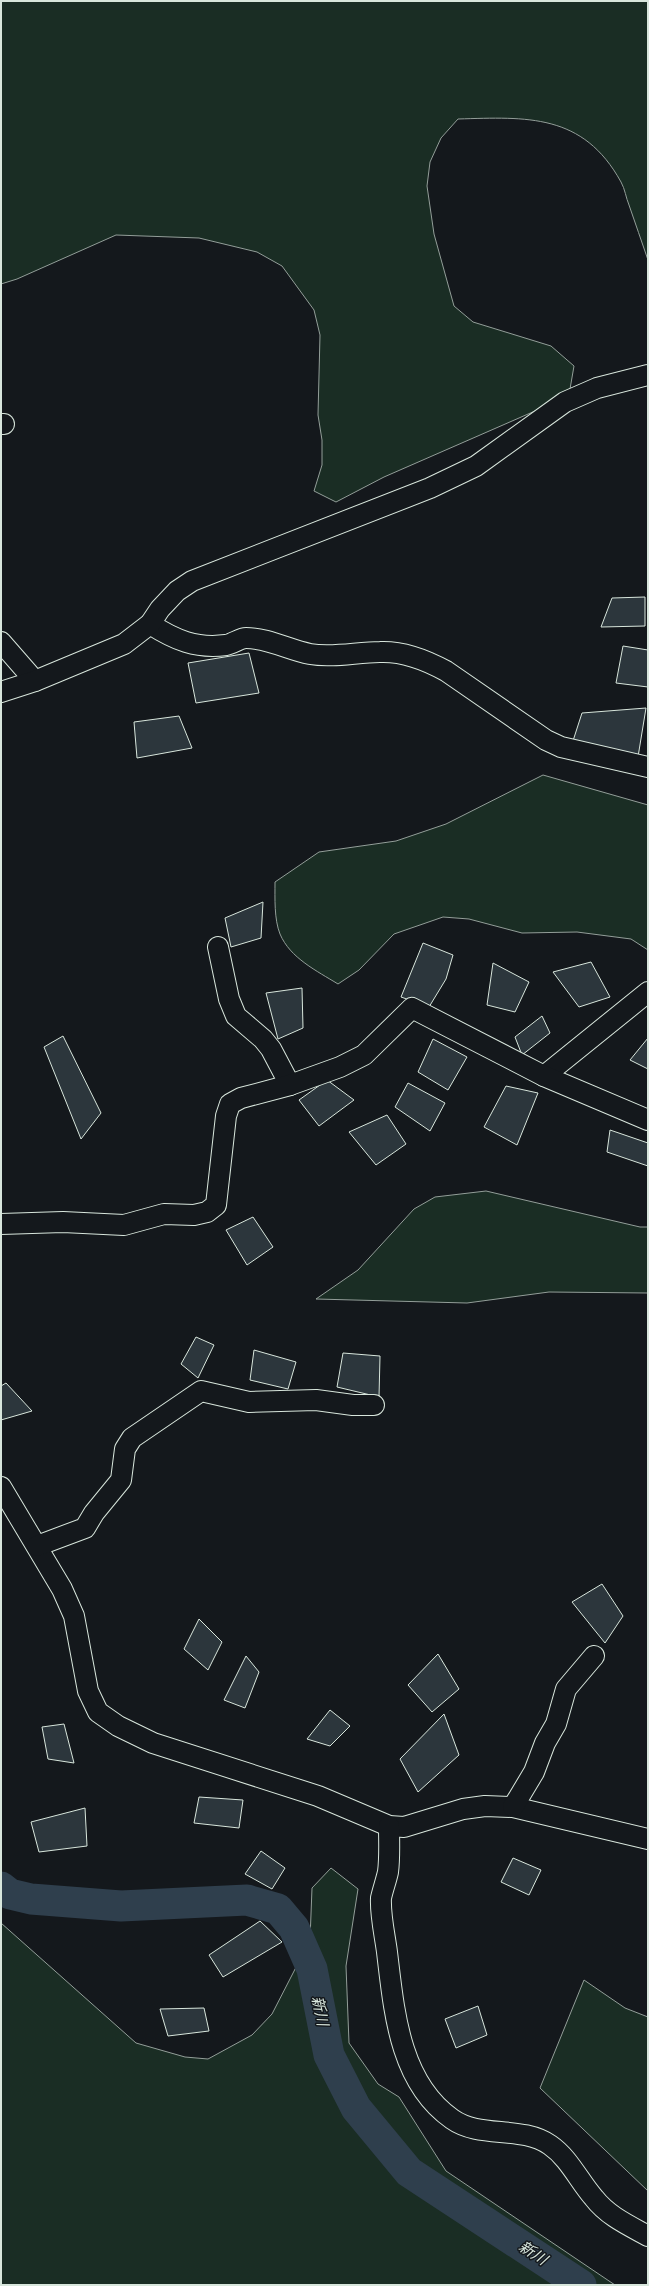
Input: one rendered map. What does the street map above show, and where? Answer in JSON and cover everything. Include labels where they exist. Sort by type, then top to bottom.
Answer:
[{"type":"street","points":[[1,692],[34,681],[124,644],[150,624],[160,609],[177,591],[192,581],[430,488],[476,466],[565,402],[597,388],[648,375]]},
{"type":"street","points":[[150,624],[170,637],[190,644],[211,647],[233,644],[244,638],[258,639],[310,654],[399,653],[430,662],[446,671],[546,740],[561,746],[648,767]]},
{"type":"street","points":[[1,642],[34,681]]},
{"type":"street","points":[[218,947],[229,999],[236,1016],[264,1039],[290,1085]]},
{"type":"street","points":[[544,1076],[648,992]]},
{"type":"street","points":[[1,1224],[63,1222],[124,1226],[164,1214],[194,1215],[207,1212],[216,1205],[226,1116],[230,1104],[241,1098],[290,1085],[340,1067],[364,1055],[412,1008],[544,1076],[648,1120]]},
{"type":"street","points":[[37,1546],[85,1528],[94,1513],[121,1480],[125,1449],[132,1438],[201,1391],[249,1402],[316,1400],[353,1405],[374,1405]]},
{"type":"street","points":[[1,1488],[62,1589],[74,1616],[88,1691],[98,1712],[118,1726],[153,1743],[318,1796],[389,1826],[404,1827],[463,1809],[484,1806],[513,1807],[648,1839]]},
{"type":"street","points":[[513,1807],[534,1772],[545,1742],[556,1724],[566,1689],[594,1656]]},
{"type":"street","points":[[389,1826],[388,1872],[381,1899],[385,1937],[394,2012],[406,2054],[420,2087],[430,2100],[452,2120],[471,2128],[531,2136],[549,2144],[562,2155],[594,2199],[606,2211],[648,2236]]},
{"type":"green space","points":[[1,1],[648,1],[648,260],[621,182],[606,159],[589,143],[571,131],[551,124],[530,120],[507,118],[458,119],[441,138],[430,162],[427,186],[434,234],[454,306],[473,322],[551,346],[574,366],[570,389],[551,404],[384,477],[336,502],[314,491],[322,465],[322,440],[318,415],[320,335],[314,310],[282,266],[257,252],[199,238],[116,235],[17,279],[1,284]]},
{"type":"green space","points":[[543,775],[648,805],[648,950],[631,939],[577,932],[522,933],[469,919],[443,917],[394,934],[359,970],[338,984],[313,969],[297,957],[285,943],[280,934],[277,922],[275,908],[275,882],[319,852],[396,841],[446,824]]},
{"type":"green space","points":[[486,1191],[640,1227],[648,1227],[648,1293],[549,1292],[467,1303],[316,1299],[358,1270],[414,1209],[435,1197]]},
{"type":"green space","points":[[331,1868],[358,1889],[346,1966],[349,2043],[378,2084],[399,2097],[446,2171],[615,2285],[1,2285],[1,1923],[136,2043],[185,2057],[208,2059],[252,2035],[272,2014],[310,1940],[312,1888]]},
{"type":"green space","points":[[584,1980],[625,2008],[648,2017],[648,2191],[540,2088]]},
{"type":"building","points":[[645,597],[645,626],[601,627],[612,598]]},
{"type":"building","points":[[623,646],[648,650],[648,687],[616,683]]},
{"type":"building","points":[[249,653],[259,693],[196,703],[188,663]]},
{"type":"building","points":[[646,708],[637,763],[571,747],[582,713]]},
{"type":"building","points":[[179,716],[192,748],[137,758],[134,722]]},
{"type":"building","points":[[263,902],[261,938],[231,947],[225,918]]},
{"type":"building","points":[[423,943],[453,955],[446,979],[429,1007],[401,997]]},
{"type":"building","points":[[591,962],[610,997],[579,1007],[553,972]]},
{"type":"building","points":[[493,963],[529,982],[515,1012],[487,1005]]},
{"type":"building","points":[[302,988],[303,1028],[278,1039],[266,993]]},
{"type":"building","points":[[542,1016],[550,1033],[522,1055],[515,1037]]},
{"type":"building","points":[[63,1036],[101,1113],[81,1139],[44,1047]]},
{"type":"building","points":[[648,1038],[648,1069],[630,1060]]},
{"type":"building","points":[[433,1039],[467,1057],[448,1090],[418,1072]]},
{"type":"building","points":[[327,1080],[354,1100],[319,1126],[299,1100]]},
{"type":"building","points":[[408,1083],[445,1103],[430,1131],[395,1107]]},
{"type":"building","points":[[506,1086],[538,1093],[517,1145],[484,1127]]},
{"type":"building","points":[[387,1115],[406,1144],[376,1165],[349,1132]]},
{"type":"building","points":[[610,1130],[648,1143],[648,1166],[607,1152]]},
{"type":"building","points":[[253,1217],[273,1247],[247,1265],[226,1230]]},
{"type":"building","points":[[196,1337],[214,1345],[198,1378],[181,1364]]},
{"type":"building","points":[[254,1350],[296,1362],[288,1389],[250,1380]]},
{"type":"building","points":[[343,1353],[380,1356],[379,1397],[337,1387]]},
{"type":"building","points":[[6,1383],[32,1411],[1,1420],[1,1386]]},
{"type":"building","points":[[602,1584],[623,1616],[605,1643],[572,1602]]},
{"type":"building","points":[[199,1619],[222,1642],[208,1670],[184,1649]]},
{"type":"building","points":[[438,1654],[459,1689],[432,1712],[408,1685]]},
{"type":"building","points":[[246,1656],[259,1672],[245,1708],[224,1700]]},
{"type":"building","points":[[330,1710],[350,1726],[330,1746],[307,1739]]},
{"type":"building","points":[[444,1714],[459,1755],[418,1792],[400,1759]]},
{"type":"building","points":[[64,1724],[74,1763],[48,1759],[42,1727]]},
{"type":"building","points":[[199,1797],[243,1800],[239,1828],[194,1823]]},
{"type":"building","points":[[85,1808],[87,1846],[39,1852],[31,1822]]},
{"type":"building","points":[[261,1851],[285,1868],[272,1889],[245,1874]]},
{"type":"building","points":[[513,1858],[541,1870],[529,1895],[501,1882]]},
{"type":"building","points":[[260,1921],[282,1942],[223,1977],[209,1955]]},
{"type":"building","points":[[478,2006],[487,2035],[456,2048],[445,2019]]},
{"type":"building","points":[[204,2008],[209,2031],[168,2036],[160,2009]]},
{"type":"waterway","name":"新川","points":[[1,1887],[10,1894],[31,1899],[121,1906],[247,1900],[278,1909],[294,1928],[312,1969],[329,2055],[356,2108],[409,2172],[581,2285]]}]
